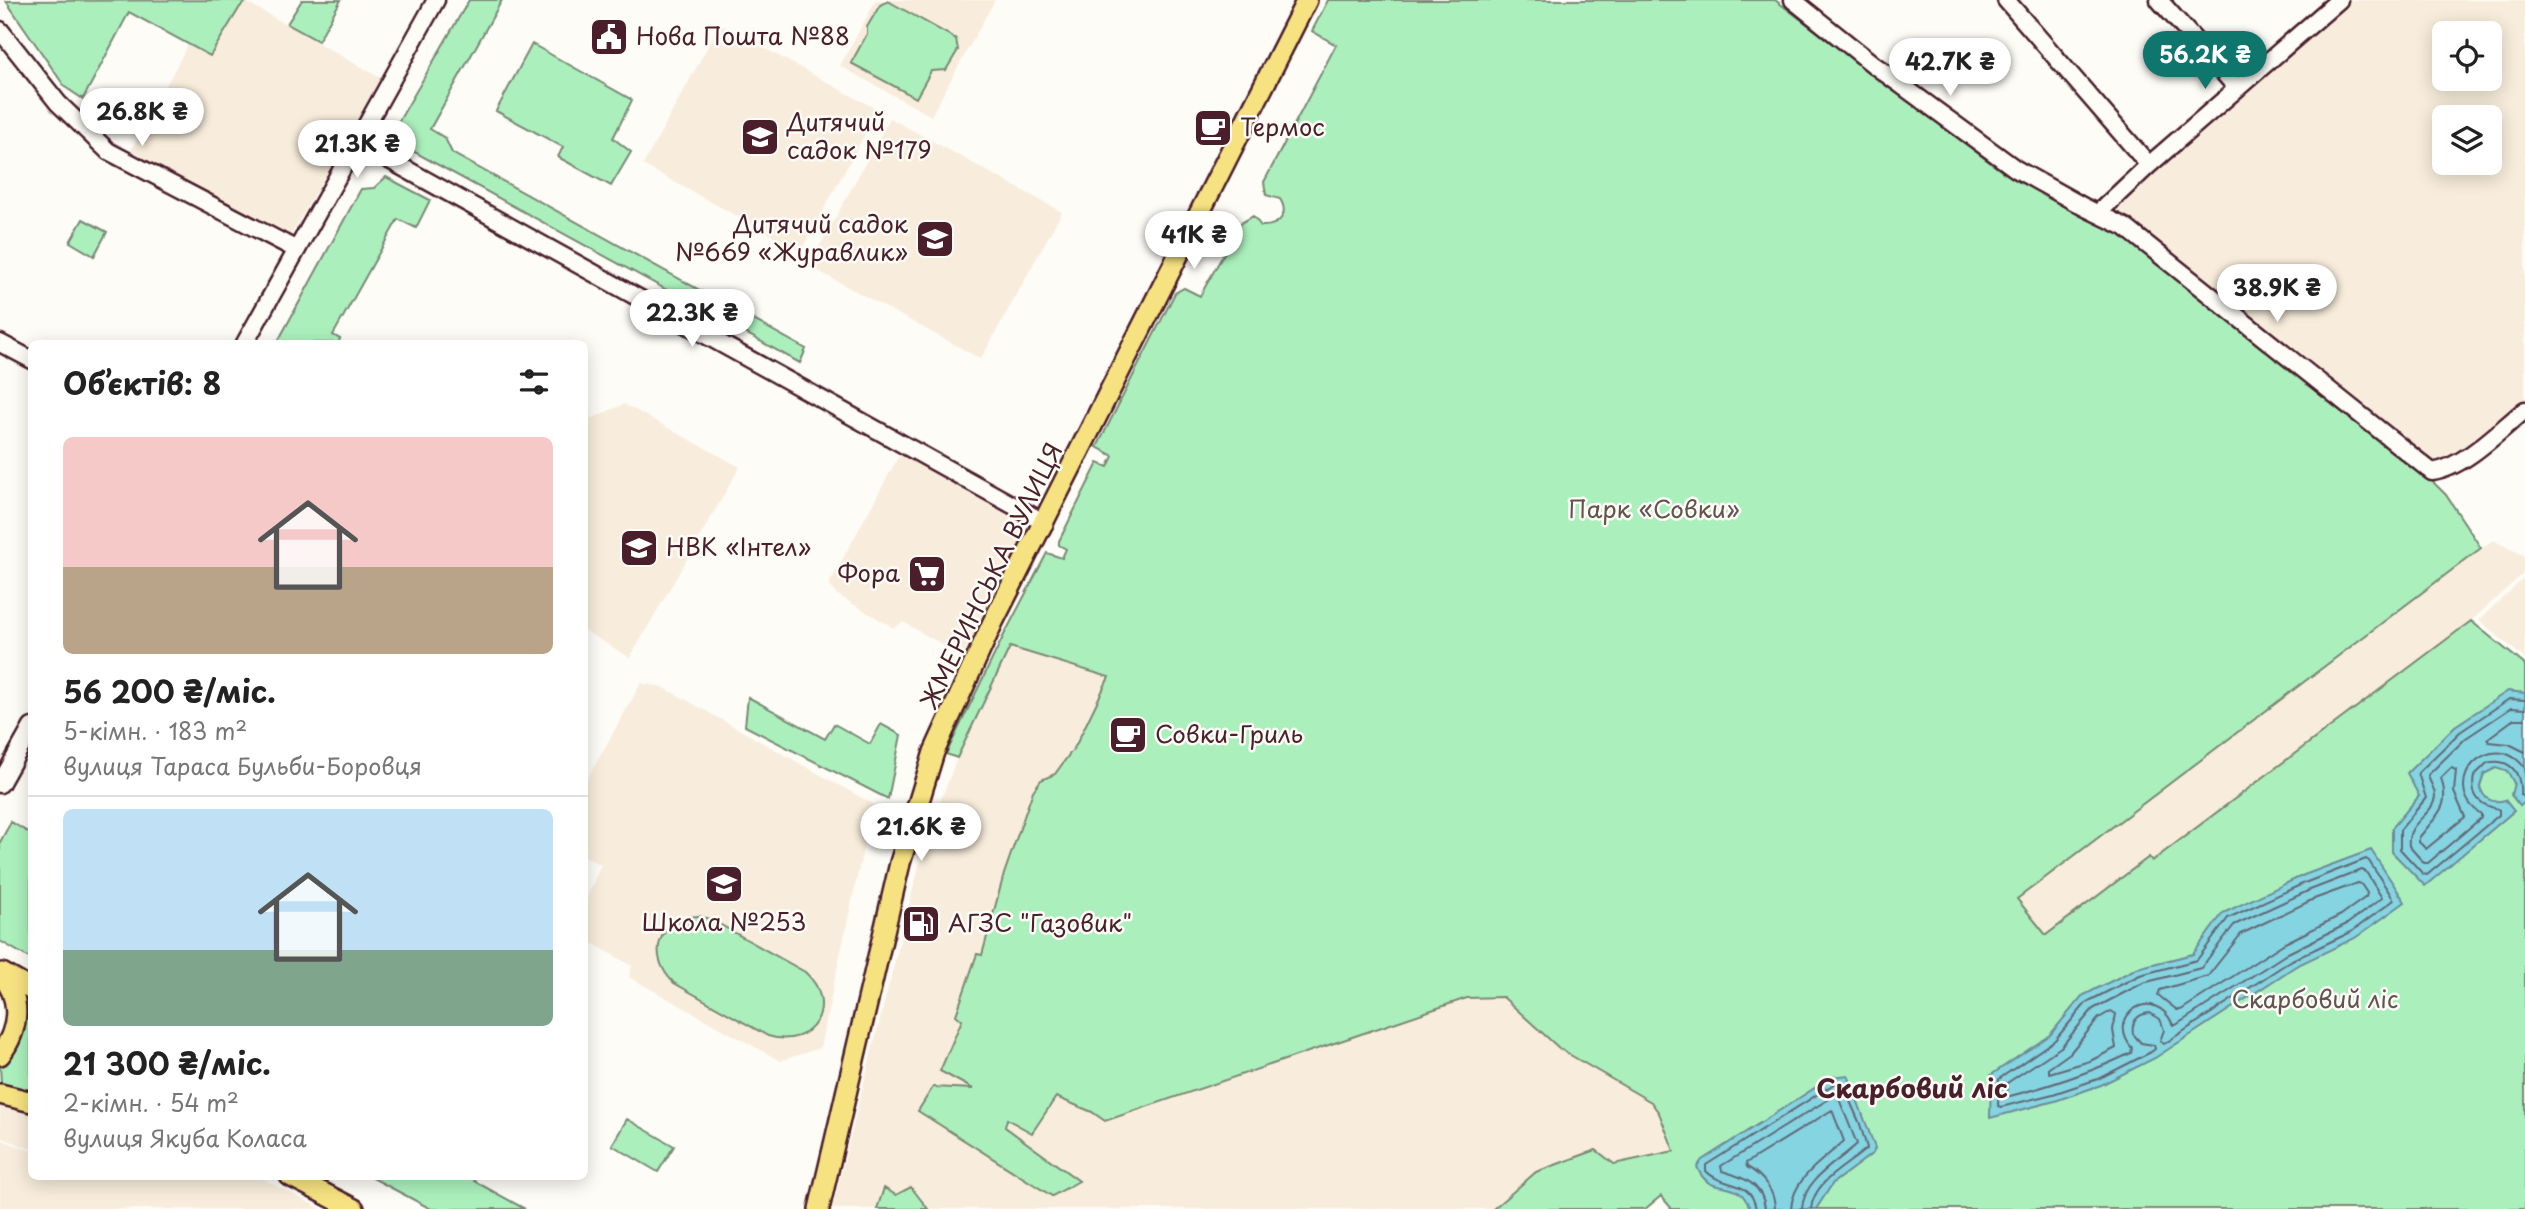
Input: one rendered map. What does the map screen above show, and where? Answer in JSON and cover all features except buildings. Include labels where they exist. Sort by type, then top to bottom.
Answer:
[{"type":"main road","name":"ЖМЕРИНСЬКА ВУЛИЦЯ","points":[[818,1209],[900,863],[925,775],[993,622],[1307,0]]},
{"type":"main road","points":[[0,973],[28,988]]},
{"type":"main road","points":[[0,973],[13,994],[16,1012],[12,1035],[0,1055]]},
{"type":"main road","points":[[0,1094],[28,1101]]},
{"type":"main road","points":[[298,1180],[354,1209]]},
{"type":"street","points":[[248,340],[436,0]]},
{"type":"street","points":[[1793,0],[1874,65],[2016,169],[2125,227],[2432,472],[2443,471],[2460,461],[2525,410]]},
{"type":"street","points":[[2006,0],[2149,165]]},
{"type":"street","points":[[2159,0],[2237,88]]},
{"type":"street","points":[[2098,213],[2237,88],[2320,6],[2339,0]]},
{"type":"street","points":[[0,30],[58,103],[108,151],[297,250]]},
{"type":"street","points":[[357,142],[1045,523]]},
{"type":"street","points":[[0,343],[28,358]]},
{"type":"street","points":[[0,784],[28,734]]},
{"type":"shaded area","points":[[212,0],[243,0],[382,79],[282,250],[122,167]]},
{"type":"shaded area","points":[[876,0],[995,0],[931,116],[840,66]]},
{"type":"shaded area","points":[[2339,0],[2525,0],[2525,410],[2443,471],[2098,213]]},
{"type":"shaded area","name":"Дитячий садок №179","points":[[720,24],[878,110],[801,251],[643,165]]},
{"type":"shaded area","name":"Дитячий садок №669 «Журавлик»","points":[[890,118],[1062,212],[981,359],[809,266]]},
{"type":"shaded area","name":"НВК «Інтел»","points":[[624,404],[740,467],[630,658],[588,632],[588,417],[593,418]]},
{"type":"shaded area","points":[[900,454],[1017,517],[1023,528],[1022,544],[962,656],[903,622],[894,628],[836,594],[829,584]]},
{"type":"shaded area","points":[[2493,540],[2525,556],[2525,572],[2471,621],[2152,862],[2148,858],[2046,935],[2016,899]]},
{"type":"shaded area","points":[[2525,577],[2525,659],[2479,620]]},
{"type":"shaded area","points":[[1010,647],[1109,677],[1076,745],[1055,774],[1041,780],[1004,874],[981,955],[977,954],[956,1015],[1503,997],[1560,1049],[1645,1098],[1696,1115],[1638,1209],[832,1209],[925,842],[957,758]]},
{"type":"shaded area","name":"Школа №253","points":[[641,683],[663,687],[873,804],[820,1048],[780,1061],[629,977],[632,966],[588,941],[588,895],[601,865],[588,858],[588,778]]},
{"type":"shaded area","points":[[0,1103],[28,1109],[28,1148],[0,1137]]},
{"type":"shaded area","points":[[0,1139],[28,1150],[28,1180],[266,1180],[321,1209],[0,1209]]},
{"type":"green space","points":[[248,0],[240,7],[210,56],[129,12],[83,99],[65,87],[6,1]]},
{"type":"green space","points":[[302,0],[341,0],[318,41],[287,24]]},
{"type":"green space","points":[[469,0],[502,0],[430,129],[445,138],[452,153],[806,349],[800,363],[389,138]]},
{"type":"green space","name":"Парк «Совки»","points":[[1328,0],[1775,0],[2004,173],[2108,225],[2427,476],[2446,495],[2481,548],[2017,899],[2046,935],[2149,857],[2152,861],[2471,621],[2525,665],[2525,1209],[1672,1209],[1661,1196],[1645,1209],[1493,1209],[1536,1172],[1596,1150],[1614,1164],[1674,1151],[1659,1113],[1651,1102],[1560,1049],[1503,997],[1467,998],[1105,1121],[1092,1112],[1056,1097],[1032,1133],[1007,1119],[1005,1127],[1079,1181],[1052,1196],[918,1111],[933,1087],[973,1089],[940,1071],[962,1020],[956,1015],[977,954],[982,955],[1004,874],[1033,791],[1041,780],[1055,774],[1076,745],[1109,677],[1010,647],[957,758],[946,754],[1047,553],[1062,558],[1066,549],[1059,545],[1059,541],[1098,463],[1108,467],[1113,456],[1097,447],[1175,293],[1184,288],[1200,296],[1241,223],[1253,216],[1261,226],[1281,219],[1283,205],[1280,199],[1266,195],[1264,182],[1336,45],[1312,31]]},
{"type":"green space","points":[[888,1],[956,39],[958,50],[946,70],[931,71],[916,98],[851,63],[880,5]]},
{"type":"green space","points":[[532,44],[632,100],[613,138],[631,152],[611,186],[558,157],[563,147],[496,111]]},
{"type":"green space","points":[[386,177],[430,200],[416,228],[398,219],[333,335],[340,340],[279,340],[361,189],[374,188]]},
{"type":"green space","points":[[83,219],[107,232],[94,256],[70,242]]},
{"type":"green space","points":[[748,697],[825,739],[834,724],[870,744],[881,724],[901,735],[888,799],[745,726]]},
{"type":"green space","points":[[11,822],[28,832],[28,957],[0,941],[0,842]]},
{"type":"green space","points":[[698,916],[710,919],[805,972],[815,985],[821,1010],[809,1030],[784,1039],[768,1036],[674,983],[660,961],[660,940],[674,923]]},
{"type":"green space","points":[[28,1011],[28,1089],[1,1084],[0,1065],[15,1052]]},
{"type":"green space","points":[[627,1119],[674,1146],[658,1172],[612,1145]]},
{"type":"green space","points":[[377,1180],[474,1180],[525,1209],[431,1209]]},
{"type":"green space","points":[[911,1187],[928,1209],[877,1209],[884,1188],[896,1195]]},
{"type":"water","points":[[2508,691],[2525,693],[2525,802],[2520,806],[2511,795],[2514,783],[2508,772],[2496,768],[2484,774],[2480,786],[2483,794],[2492,801],[2505,800],[2514,811],[2425,886],[2392,852],[2392,828],[2419,796],[2407,773],[2455,726]]},
{"type":"water","points":[[2371,850],[2405,902],[2355,938],[2296,966],[2155,1058],[2101,1085],[2055,1101],[1990,1118],[1991,1075],[2050,1035],[2082,996],[2137,968],[2193,954],[2223,913],[2304,875]]},
{"type":"water","points":[[1848,1075],[1875,1148],[1873,1153],[1833,1183],[1816,1209],[1751,1209],[1741,1194],[1712,1184],[1702,1176],[1697,1167],[1702,1160],[1832,1077]]},
{"type":"place","name":"Нова Пошта №88","points":[[609,37]]},
{"type":"place","name":"Термос","points":[[1213,128]]},
{"type":"place","name":"Дитячий садок №179","points":[[760,137]]},
{"type":"place","name":"Дитячий садок №669 «Журавлик»","points":[[935,239]]},
{"type":"place","name":"НВК «Інтел»","points":[[639,548]]},
{"type":"place","name":"Фора","points":[[927,574]]},
{"type":"place","name":"Совки-Гриль","points":[[1128,735]]},
{"type":"place","name":"Школа №253","points":[[724,884]]},
{"type":"place","name":"АГЗС \"Газовик\"","points":[[921,924]]},
{"type":"district","name":"Скарбовий ліс","points":[[1912,1089]]}]
